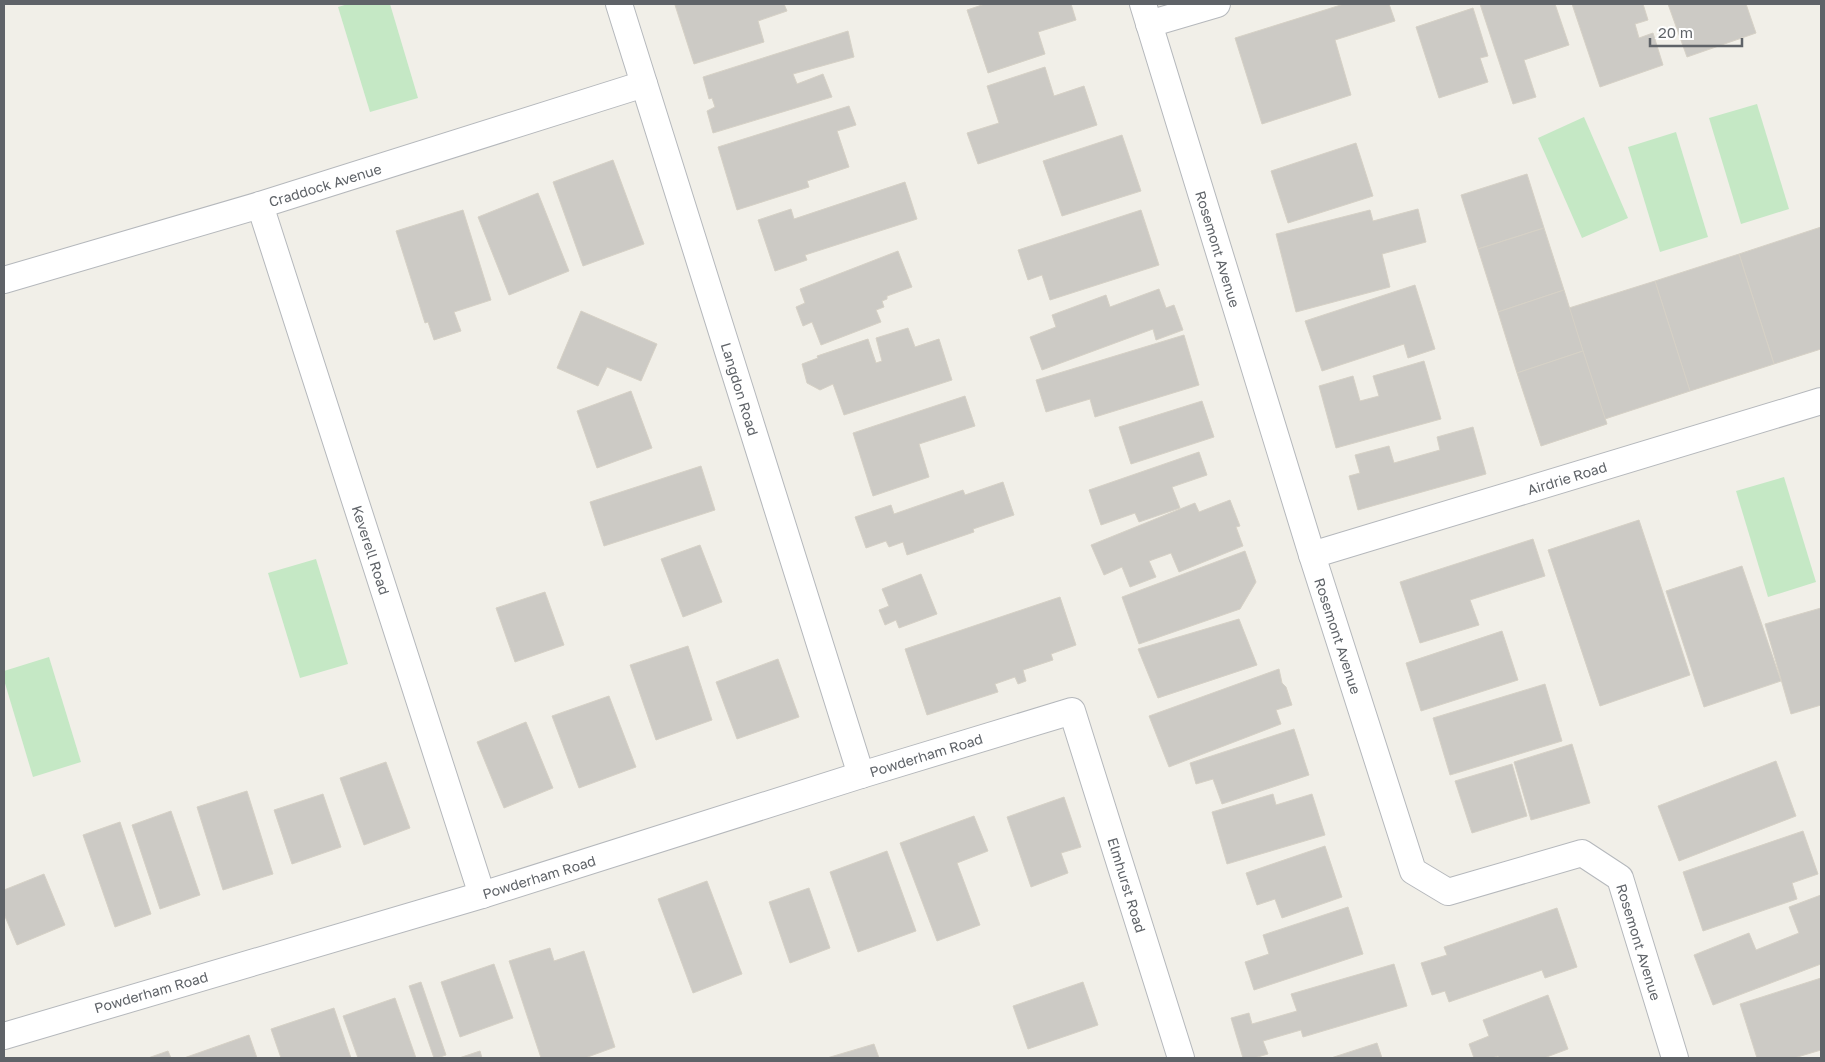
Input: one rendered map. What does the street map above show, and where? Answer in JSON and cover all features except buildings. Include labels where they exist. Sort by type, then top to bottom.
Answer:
[{"type":"street","name":"Langdon Road","points":[[619,4],[861,775]]},
{"type":"street","points":[[1146,14],[1217,4]]},
{"type":"street","name":"Rosemont Avenue","points":[[1146,14],[1312,556],[1413,872],[1448,892],[1582,853],[1620,878],[1675,1058]]},
{"type":"street","name":"Craddock Avenue","points":[[4,280],[260,205],[644,84]]},
{"type":"street","name":"Keverell Road","points":[[260,205],[482,895]]},
{"type":"street","name":"Airdrie Road","points":[[1312,556],[1821,401]]},
{"type":"street","name":"Powderham Road","points":[[4,1036],[482,895],[861,775],[1072,711]]},
{"type":"street","name":"Elmhurst Road","points":[[1072,711],[1181,1058]]},
{"type":"green space","points":[[348,4],[390,4],[418,98],[370,112],[338,7]]},
{"type":"green space","points":[[1757,104],[1789,209],[1741,224],[1709,118]]},
{"type":"green space","points":[[1584,117],[1628,218],[1582,238],[1538,138]]},
{"type":"green space","points":[[1676,132],[1708,237],[1660,252],[1628,147]]},
{"type":"green space","points":[[1784,477],[1816,582],[1768,597],[1736,491]]},
{"type":"green space","points":[[316,559],[348,664],[300,678],[268,573]]},
{"type":"green space","points":[[49,657],[81,762],[33,777],[4,680],[4,671]]}]
